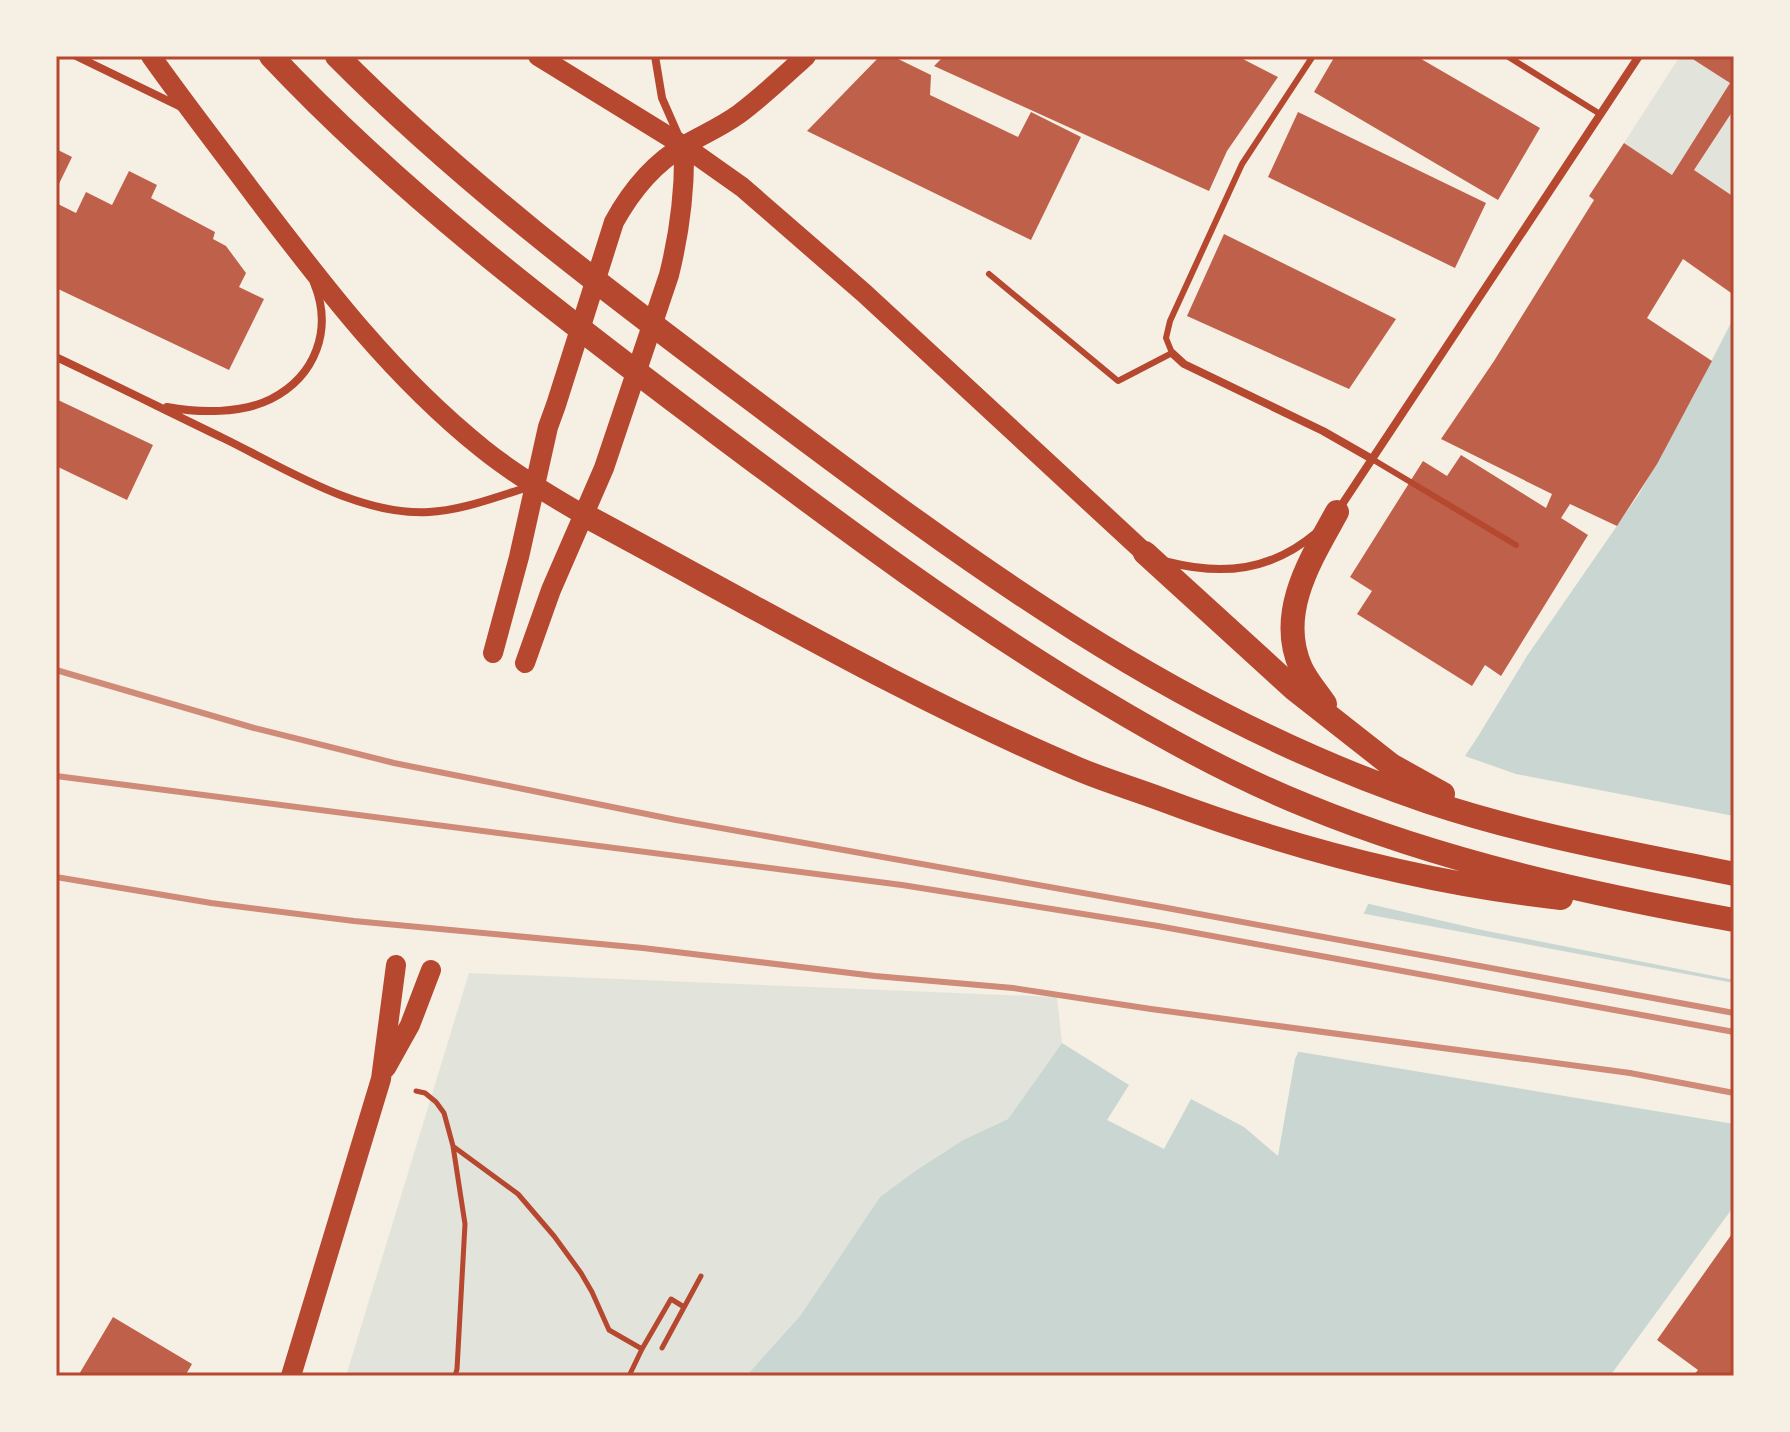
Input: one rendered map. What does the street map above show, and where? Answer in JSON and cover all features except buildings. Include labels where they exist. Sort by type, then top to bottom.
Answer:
[{"type":"highway","points":[[271,56],[384,165],[535,293],[723,437],[904,572],[1024,653],[1185,749],[1306,806],[1385,836],[1551,883],[1734,920]]},
{"type":"highway","points":[[337,56],[457,167],[601,286],[874,491],[980,567],[1089,639],[1204,706],[1262,735],[1369,780],[1431,795],[1477,816],[1554,836],[1734,874]]},
{"type":"highway","points":[[1337,512],[1315,552],[1297,595],[1292,632],[1302,669],[1329,710],[1356,738]]},
{"type":"highway","points":[[584,515],[880,674],[989,729],[1111,782],[1301,846],[1438,881],[1514,893],[1678,910]]},
{"type":"highway","points":[[1145,553],[1293,688],[1431,795]]},
{"type":"main road","points":[[151,56],[303,259],[367,338],[422,395],[481,447],[534,486],[584,515]]},
{"type":"main road","points":[[538,56],[684,146],[742,187],[812,247],[1145,553]]},
{"type":"main road","points":[[493,653],[519,557],[548,427],[614,222],[640,183],[657,166],[740,113],[806,56]]},
{"type":"main road","points":[[525,663],[545,604],[604,468],[669,275],[682,212],[684,146]]},
{"type":"main road","points":[[291,1376],[381,1079],[396,965]]},
{"type":"main road","points":[[381,1079],[410,1025],[431,970]]},
{"type":"street","points":[[76,56],[194,114]]},
{"type":"street","points":[[655,56],[662,98],[684,146]]},
{"type":"street","points":[[1145,553],[1167,562],[1210,570],[1250,567],[1289,552],[1322,528],[1337,512],[1639,56]]},
{"type":"street","points":[[151,403],[198,411],[244,406],[269,400],[301,376],[316,352],[323,324],[318,292],[303,259]]},
{"type":"street","points":[[1172,353],[1184,364],[1323,431],[1372,459]]},
{"type":"street","points":[[56,357],[322,486],[373,506],[430,512],[534,486]]},
{"type":"lane","points":[[989,274],[1118,381],[1172,353],[1166,338],[1170,321],[1242,164],[1313,56]]},
{"type":"lane","points":[[1507,56],[1600,114]]},
{"type":"lane","points":[[1372,459],[1516,545]]},
{"type":"path","points":[[416,1091],[425,1093],[444,1113],[453,1146],[465,1224],[455,1376]]},
{"type":"path","points":[[453,1146],[518,1194],[581,1273],[609,1330],[642,1349]]},
{"type":"path","points":[[662,1348],[701,1276]]},
{"type":"path","points":[[629,1376],[671,1299],[684,1307]]},
{"type":"shaded area","points":[[1680,56],[1688,56],[1734,85],[1734,197],[1686,184],[1624,143]]},
{"type":"shaded area","points":[[1734,317],[1734,1206],[1610,1376],[746,1376],[800,1316],[880,1197],[963,1140],[1008,1119],[1062,1043],[1129,1085],[1107,1120],[1164,1149],[1191,1099],[1244,1127],[1278,1156],[1295,1059],[1372,896],[1477,738],[1527,656],[1639,494]]},
{"type":"shaded area","points":[[469,973],[1057,997],[1062,1043],[1008,1119],[963,1140],[880,1197],[800,1316],[746,1376],[346,1376]]},
{"type":"pier","points":[[1462,755],[1516,774],[1734,816],[1734,980],[1482,930],[1365,903]]},
{"type":"pier","points":[[1360,913],[1734,983],[1734,1124],[1294,1051]]},
{"type":"railway","points":[[56,670],[254,728],[394,763],[676,820],[1734,1013]]},
{"type":"railway","points":[[56,776],[902,885],[1158,926],[1734,1032]]},
{"type":"railway","points":[[56,877],[211,903],[354,921],[1013,988],[1630,1073],[1734,1093]]}]
